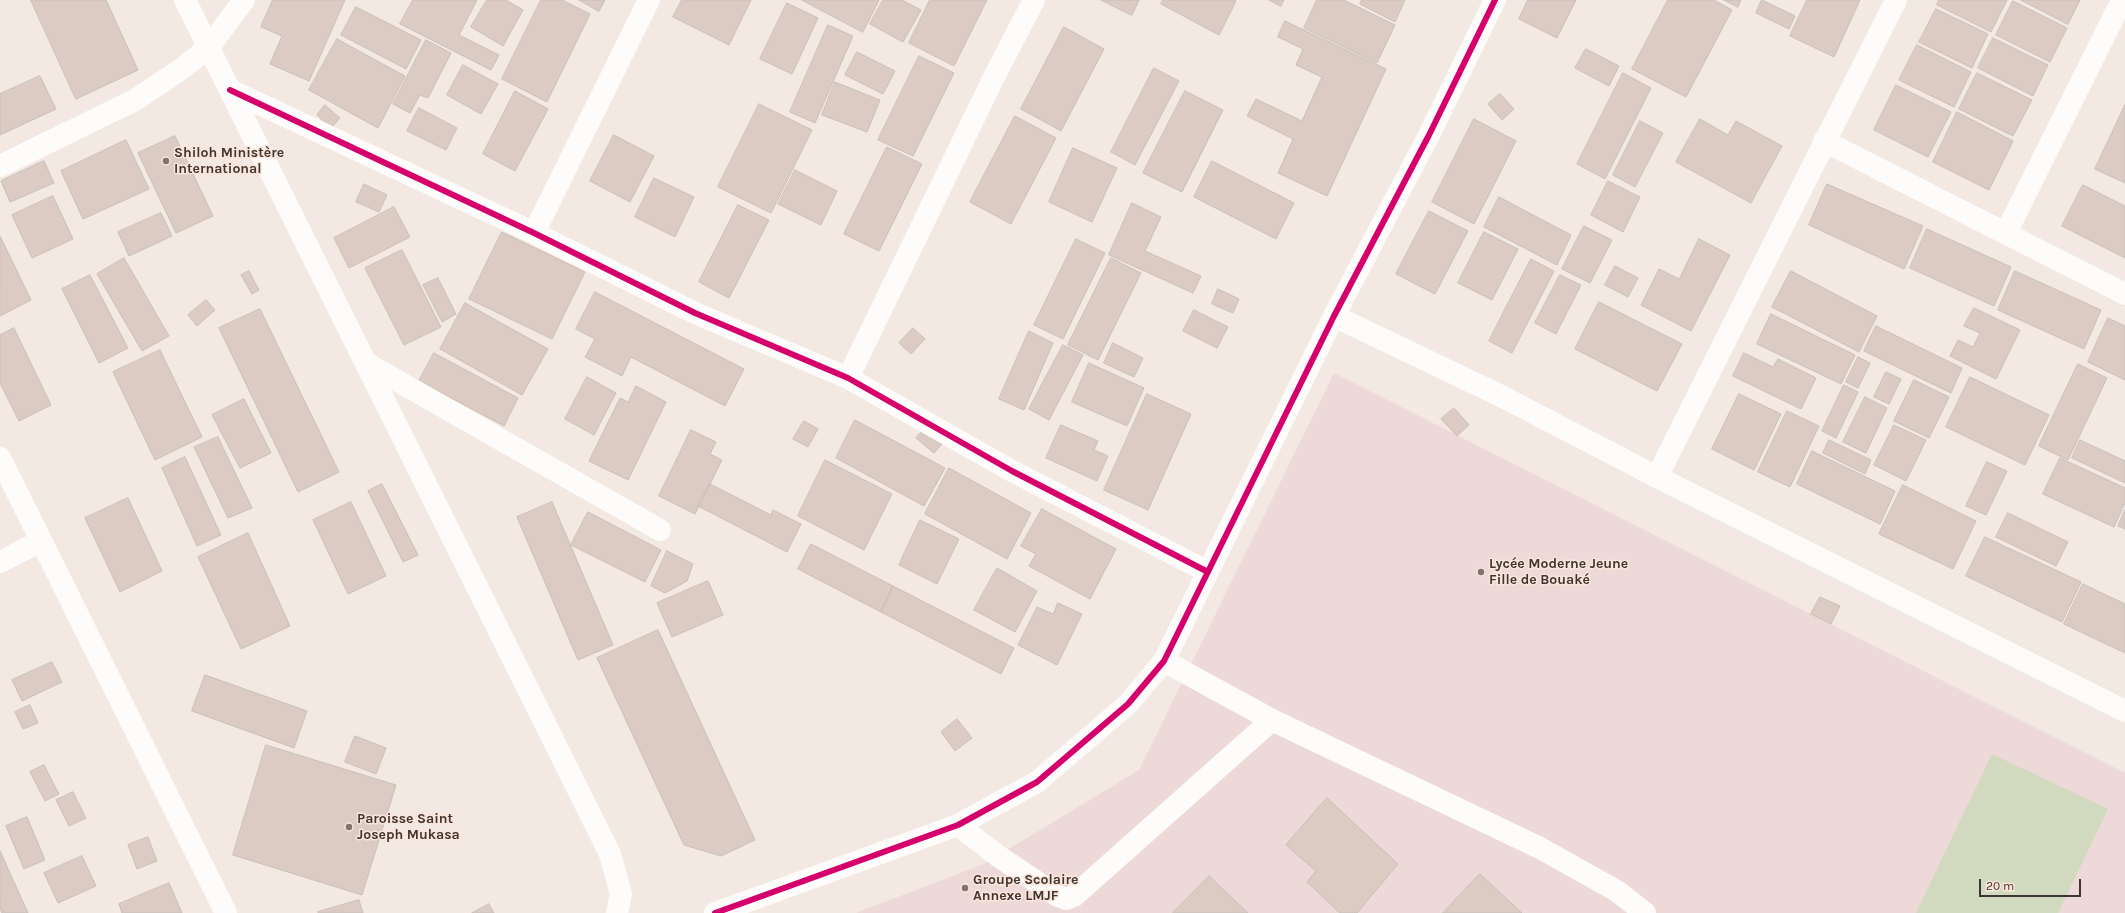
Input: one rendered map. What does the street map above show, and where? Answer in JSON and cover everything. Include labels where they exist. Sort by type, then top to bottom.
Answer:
[{"type":"street","points":[[186,0],[610,854],[621,894],[617,913]]},
{"type":"street","points":[[0,166],[135,100],[180,70],[209,47],[244,0]]},
{"type":"street","points":[[534,232],[649,0]]},
{"type":"street","points":[[848,378],[990,84],[1034,0]]},
{"type":"street","points":[[715,913],[958,825],[1037,782],[1128,704],[1164,661],[1334,316],[1429,135],[1495,0]]},
{"type":"street","points":[[1657,477],[1824,141],[1896,0]]},
{"type":"street","points":[[2006,233],[2122,0]]},
{"type":"street","points":[[230,90],[534,232],[695,313],[848,378],[1012,471],[1208,572]]},
{"type":"street","points":[[1824,141],[2125,294]]},
{"type":"street","points":[[1334,316],[1501,396],[1657,477],[2125,711]]},
{"type":"street","points":[[366,363],[660,530]]},
{"type":"street","points":[[0,458],[226,913]]},
{"type":"street","points":[[0,562],[41,541]]},
{"type":"street","points":[[1164,661],[1272,720],[1540,848],[1617,891],[1645,913]]},
{"type":"street","points":[[958,825],[998,856],[1058,896],[1066,899],[1074,896],[1272,720]]},
{"type":"shaded area","name":"Lycée Moderne Jeune Fille de Bouaké","points":[[1334,373],[2125,773],[2125,913],[856,913],[984,864],[1139,770]]},
{"type":"green space","points":[[1992,754],[2108,809],[2058,913],[1916,913]]},
{"type":"building","points":[[31,0],[106,0],[138,70],[76,99]]},
{"type":"building","points":[[273,0],[345,0],[309,81],[270,64],[282,36],[261,27]]},
{"type":"building","points":[[413,0],[477,0],[459,35],[499,55],[491,70],[400,24]]},
{"type":"building","points":[[487,0],[506,0],[523,10],[503,46],[471,27]]},
{"type":"building","points":[[541,0],[562,0],[590,14],[547,102],[502,79]]},
{"type":"building","points":[[579,0],[605,0],[599,11]]},
{"type":"building","points":[[682,0],[751,0],[729,45],[673,17]]},
{"type":"building","points":[[802,0],[879,0],[863,32]]},
{"type":"building","points":[[883,0],[902,0],[921,10],[903,42],[870,24]]},
{"type":"building","points":[[930,0],[987,0],[954,66],[909,43]]},
{"type":"building","points":[[1101,0],[1139,0],[1132,15]]},
{"type":"building","points":[[1163,0],[1236,1],[1219,35],[1161,4]]},
{"type":"building","points":[[1269,0],[1284,0],[1281,6]]},
{"type":"building","points":[[1317,0],[1344,0],[1395,25],[1377,63],[1304,28]]},
{"type":"building","points":[[1362,0],[1405,0],[1395,22],[1360,4]]},
{"type":"building","points":[[1528,0],[1576,0],[1557,38],[1519,19]]},
{"type":"building","points":[[1668,0],[1714,0],[1732,10],[1686,97],[1632,69]]},
{"type":"building","points":[[1724,0],[1741,0],[1738,7]]},
{"type":"building","points":[[1762,0],[1795,16],[1789,29],[1756,13]]},
{"type":"building","points":[[1807,0],[1860,0],[1834,57],[1790,36]]},
{"type":"building","points":[[1939,0],[2007,0],[1991,32],[1937,5]]},
{"type":"building","points":[[2021,0],[2080,0],[2068,24]]},
{"type":"building","points":[[2013,1],[2067,28],[2050,62],[1996,35]]},
{"type":"building","points":[[787,3],[818,18],[792,74],[760,59]]},
{"type":"building","points":[[356,7],[421,40],[406,69],[341,35]]},
{"type":"building","points":[[1936,9],[1988,34],[1972,68],[1919,42]]},
{"type":"building","points":[[1285,21],[1386,69],[1327,196],[1278,173],[1293,139],[1247,116],[1256,99],[1302,121],[1322,77],[1296,65],[1303,49],[1278,37]]},
{"type":"building","points":[[828,25],[853,36],[815,123],[790,112]]},
{"type":"building","points":[[1064,27],[1104,49],[1061,131],[1021,109]]},
{"type":"building","points":[[1993,38],[2048,65],[2033,96],[1978,68]]},
{"type":"building","points":[[337,39],[405,76],[378,128],[309,90]]},
{"type":"building","points":[[426,40],[451,53],[428,98],[420,95],[410,113],[393,104]]},
{"type":"building","points":[[1917,45],[1971,72],[1954,107],[1899,80]]},
{"type":"building","points":[[1586,49],[1619,66],[1609,86],[1575,68]]},
{"type":"building","points":[[857,52],[895,71],[883,94],[845,75]]},
{"type":"building","points":[[919,56],[954,73],[913,156],[878,140]]},
{"type":"building","points":[[463,65],[498,84],[481,114],[447,95]]},
{"type":"building","points":[[1154,68],[1179,81],[1135,165],[1111,152]]},
{"type":"building","points":[[1623,73],[1651,88],[1605,179],[1577,164]]},
{"type":"building","points":[[1977,73],[2032,100],[2013,136],[1959,109]]},
{"type":"building","points":[[40,76],[56,109],[0,135],[0,94]]},
{"type":"building","points":[[835,82],[880,100],[867,132],[822,115]]},
{"type":"building","points":[[1896,85],[1951,112],[1928,157],[1874,130]]},
{"type":"building","points":[[515,91],[548,109],[515,171],[483,154]]},
{"type":"building","points":[[1185,91],[1223,110],[1182,192],[1143,173]]},
{"type":"building","points":[[1500,94],[1514,109],[1502,120],[1488,104]]},
{"type":"building","points":[[759,104],[812,130],[771,213],[718,187]]},
{"type":"building","points":[[325,105],[340,118],[331,128],[317,115]]},
{"type":"building","points":[[2125,105],[2125,183],[2095,169]]},
{"type":"building","points":[[419,108],[457,128],[446,150],[407,131]]},
{"type":"building","points":[[1957,112],[2013,141],[1989,190],[1933,162]]},
{"type":"building","points":[[1015,116],[1056,138],[1011,224],[970,202]]},
{"type":"building","points":[[1474,119],[1516,141],[1474,224],[1432,202]]},
{"type":"building","points":[[1700,119],[1728,135],[1736,121],[1782,146],[1751,203],[1676,162]]},
{"type":"building","points":[[1640,121],[1663,133],[1635,187],[1613,175]]},
{"type":"building","points":[[614,135],[654,156],[630,202],[590,181]]},
{"type":"building","points":[[175,136],[213,216],[176,233],[138,153]]},
{"type":"building","points":[[126,140],[149,189],[83,219],[61,171]]},
{"type":"building","points":[[887,147],[922,164],[879,251],[844,234]]},
{"type":"building","points":[[1073,148],[1117,168],[1092,222],[1049,202]]},
{"type":"building","points":[[44,161],[54,183],[10,202],[1,181]]},
{"type":"building","points":[[1212,161],[1294,203],[1276,239],[1194,197]]},
{"type":"building","points":[[795,170],[837,191],[821,225],[778,204]]},
{"type":"building","points":[[654,178],[694,197],[675,237],[635,217]]},
{"type":"building","points":[[1608,181],[1640,197],[1623,232],[1591,215]]},
{"type":"building","points":[[364,184],[387,195],[379,212],[356,202]]},
{"type":"building","points":[[1827,184],[1923,226],[1904,269],[1809,225]]},
{"type":"building","points":[[2083,185],[2125,206],[2125,258],[2062,226]]},
{"type":"building","points":[[53,196],[73,239],[32,258],[12,215]]},
{"type":"building","points":[[1499,197],[1571,235],[1557,265],[1484,227]]},
{"type":"building","points":[[1132,203],[1161,217],[1145,251],[1201,276],[1193,293],[1109,255]]},
{"type":"building","points":[[738,205],[769,220],[729,298],[699,282]]},
{"type":"building","points":[[394,207],[410,237],[349,268],[334,238]]},
{"type":"building","points":[[1429,211],[1468,231],[1435,294],[1396,274]]},
{"type":"building","points":[[161,213],[172,236],[129,256],[118,232]]},
{"type":"building","points":[[1584,226],[1612,240],[1590,283],[1562,269]]},
{"type":"building","points":[[1927,229],[2011,267],[1994,306],[1910,268]]},
{"type":"building","points":[[502,232],[585,272],[552,339],[469,299]]},
{"type":"building","points":[[1484,232],[1518,249],[1492,300],[1458,283]]},
{"type":"building","points":[[0,236],[31,300],[0,316]]},
{"type":"building","points":[[1076,239],[1105,253],[1063,339],[1034,325]]},
{"type":"building","points":[[1699,239],[1730,255],[1691,331],[1641,305],[1659,269],[1679,279]]},
{"type":"building","points":[[402,250],[441,327],[404,345],[365,268]]},
{"type":"building","points":[[124,258],[169,336],[142,351],[97,274]]},
{"type":"building","points":[[1111,258],[1141,273],[1098,360],[1068,345]]},
{"type":"building","points":[[1531,259],[1554,271],[1512,353],[1489,341]]},
{"type":"building","points":[[1615,266],[1638,278],[1628,297],[1605,285]]},
{"type":"building","points":[[249,271],[259,290],[252,294],[241,275]]},
{"type":"building","points":[[1791,271],[1877,316],[1859,352],[1772,307]]},
{"type":"building","points":[[2015,271],[2101,310],[2084,349],[1998,310]]},
{"type":"building","points":[[90,275],[128,348],[99,363],[62,289]]},
{"type":"building","points":[[1560,275],[1581,285],[1556,334],[1535,323]]},
{"type":"building","points":[[438,278],[456,314],[442,322],[423,285]]},
{"type":"building","points":[[1218,289],[1239,299],[1233,313],[1212,304]]},
{"type":"building","points":[[595,292],[744,369],[725,406],[631,357],[622,376],[585,357],[595,339],[576,329]]},
{"type":"building","points":[[206,300],[215,310],[197,326],[188,315]]},
{"type":"building","points":[[1599,302],[1682,344],[1657,391],[1575,349]]},
{"type":"building","points":[[465,303],[548,349],[522,395],[440,349]]},
{"type":"building","points":[[1974,308],[2020,330],[1996,379],[1950,356],[1958,340],[1973,347],[1980,333],[1964,326]]},
{"type":"building","points":[[260,309],[339,472],[298,492],[219,328]]},
{"type":"building","points":[[1194,310],[1228,327],[1217,348],[1183,331]]},
{"type":"building","points":[[1771,314],[1855,355],[1841,384],[1757,344]]},
{"type":"building","points":[[2108,318],[2125,326],[2125,380],[2088,362]]},
{"type":"building","points":[[1876,326],[1962,368],[1951,393],[1864,351]]},
{"type":"building","points":[[14,328],[51,405],[19,421],[0,383],[0,335]]},
{"type":"building","points":[[913,328],[925,339],[911,354],[899,343]]},
{"type":"building","points":[[1029,331],[1053,343],[1024,410],[999,399]]},
{"type":"building","points":[[1113,343],[1143,358],[1134,377],[1104,363]]},
{"type":"building","points":[[1063,345],[1083,355],[1049,420],[1029,409]]},
{"type":"building","points":[[160,350],[202,437],[155,460],[113,372]]},
{"type":"building","points":[[434,353],[518,398],[504,426],[419,381]]},
{"type":"building","points":[[1744,353],[1773,367],[1778,359],[1816,378],[1801,409],[1733,376]]},
{"type":"building","points":[[1858,357],[1870,363],[1858,388],[1846,382]]},
{"type":"building","points":[[1089,363],[1144,388],[1127,426],[1072,402]]},
{"type":"building","points":[[2078,364],[2107,378],[2068,460],[2039,446]]},
{"type":"building","points":[[1886,372],[1901,379],[1889,404],[1874,397]]},
{"type":"building","points":[[587,377],[616,393],[594,435],[565,419]]},
{"type":"building","points":[[1970,377],[2049,415],[2025,465],[1946,427]]},
{"type":"building","points":[[1914,380],[1949,397],[1929,438],[1894,421]]},
{"type":"building","points":[[1844,385],[1858,392],[1836,438],[1822,431]]},
{"type":"building","points":[[636,386],[666,402],[628,480],[589,461],[620,398],[628,402]]},
{"type":"building","points":[[1147,394],[1191,414],[1148,510],[1104,490]]},
{"type":"building","points":[[1739,394],[1781,414],[1754,470],[1712,449]]},
{"type":"building","points":[[1865,397],[1887,408],[1866,453],[1843,442]]},
{"type":"building","points":[[244,399],[271,453],[240,468],[212,415]]},
{"type":"building","points":[[1454,408],[1469,425],[1457,436],[1441,419]]},
{"type":"building","points":[[1787,411],[1819,426],[1790,487],[1758,472]]},
{"type":"building","points":[[855,420],[945,468],[924,506],[836,458]]},
{"type":"building","points":[[804,421],[818,429],[808,447],[793,439]]},
{"type":"building","points":[[1061,425],[1098,441],[1094,450],[1108,456],[1097,481],[1046,458]]},
{"type":"building","points":[[1894,425],[1926,440],[1906,481],[1874,465]]},
{"type":"building","points":[[926,427],[944,442],[934,453],[916,438]]},
{"type":"building","points":[[691,430],[716,442],[710,454],[722,460],[695,514],[659,496]]},
{"type":"building","points":[[218,437],[252,508],[228,518],[194,447]]},
{"type":"building","points":[[1829,440],[1871,460],[1865,474],[1823,453]]},
{"type":"building","points":[[2080,440],[2125,461],[2125,483],[2072,458]]},
{"type":"building","points":[[1812,451],[1895,491],[1880,524],[1797,484]]},
{"type":"building","points":[[185,457],[221,535],[197,546],[162,468]]},
{"type":"building","points":[[2060,458],[2125,488],[2125,503],[2114,527],[2043,494]]},
{"type":"building","points":[[825,460],[892,494],[864,550],[798,516]]},
{"type":"building","points":[[1987,462],[2007,471],[1986,515],[1966,506]]},
{"type":"building","points":[[949,468],[1031,513],[1007,559],[925,514]]},
{"type":"building","points":[[382,484],[418,555],[403,562],[368,491]]},
{"type":"building","points":[[710,484],[771,515],[773,510],[801,524],[787,552],[698,506]]},
{"type":"building","points":[[1903,485],[1976,521],[1953,569],[1879,534]]},
{"type":"building","points":[[128,498],[162,571],[120,592],[85,518]]},
{"type":"building","points":[[351,502],[386,576],[348,594],[313,520]]},
{"type":"building","points":[[552,502],[613,645],[578,660],[517,517]]},
{"type":"building","points":[[1042,509],[1116,549],[1090,599],[1029,566],[1036,554],[1021,546]]},
{"type":"building","points":[[2125,510],[2125,529],[2118,526]]},
{"type":"building","points":[[588,512],[661,550],[645,582],[571,545]]},
{"type":"building","points":[[2008,513],[2068,542],[2056,566],[1996,537]]},
{"type":"building","points":[[920,520],[959,539],[937,584],[899,565]]},
{"type":"building","points":[[248,533],[290,626],[241,649],[198,557]]},
{"type":"building","points":[[1985,537],[2081,582],[2062,622],[1966,576]]},
{"type":"building","points":[[811,544],[893,586],[881,612],[798,569]]},
{"type":"building","points":[[667,551],[693,564],[687,581],[665,593],[651,586]]},
{"type":"building","points":[[997,568],[1037,591],[1015,632],[974,610]]},
{"type":"building","points":[[708,581],[723,615],[672,637],[657,603]]},
{"type":"building","points":[[2083,584],[2125,604],[2125,653],[2064,624]]},
{"type":"building","points":[[893,586],[1014,648],[1001,674],[881,612]]},
{"type":"building","points":[[1820,597],[1840,606],[1831,624],[1811,614]]},
{"type":"building","points":[[1058,603],[1082,614],[1057,665],[1018,645],[1037,607],[1053,614]]},
{"type":"building","points":[[658,630],[755,840],[721,856],[684,845],[597,658]]},
{"type":"building","points":[[52,662],[62,682],[22,701],[12,680]]},
{"type":"building","points":[[205,675],[307,711],[294,748],[192,711]]},
{"type":"building","points":[[30,705],[38,723],[23,729],[15,712]]},
{"type":"building","points":[[957,719],[972,738],[955,751],[941,732]]},
{"type":"building","points":[[355,736],[386,748],[376,774],[345,762]]},
{"type":"building","points":[[266,745],[396,785],[362,895],[233,855]]},
{"type":"building","points":[[44,765],[59,794],[45,801],[30,772]]},
{"type":"building","points":[[73,792],[86,818],[69,826],[56,800]]},
{"type":"building","points":[[1327,798],[1398,864],[1357,913],[1340,913],[1307,882],[1316,871],[1286,845]]},
{"type":"building","points":[[27,817],[45,860],[24,869],[6,826]]},
{"type":"building","points":[[148,837],[157,861],[137,869],[128,845]]},
{"type":"building","points":[[0,851],[28,913],[2,913],[0,908]]},
{"type":"building","points":[[82,856],[96,886],[58,903],[44,873]]},
{"type":"building","points":[[1480,874],[1522,913],[1443,913]]},
{"type":"building","points":[[1209,876],[1248,913],[1173,913]]},
{"type":"building","points":[[169,883],[182,913],[122,913],[119,904]]},
{"type":"building","points":[[359,900],[363,913],[318,913],[318,912]]},
{"type":"building","points":[[489,904],[494,913],[472,913]]},
{"type":"cycle path","points":[[715,913],[958,825],[1037,782],[1128,704],[1164,661],[1334,316],[1429,135],[1495,0]]},
{"type":"cycle path","points":[[230,90],[534,233],[695,313],[848,378],[1012,471],[1208,572]]},
{"type":"place","name":"Shiloh Ministère International","points":[[166,161]]},
{"type":"place","name":"Lycée Moderne Jeune Fille de Bouaké","points":[[1481,572]]},
{"type":"place","name":"Paroisse Saint Joseph Mukasa","points":[[349,827]]},
{"type":"place","name":"Groupe Scolaire Annexe LMJF","points":[[965,888]]}]
